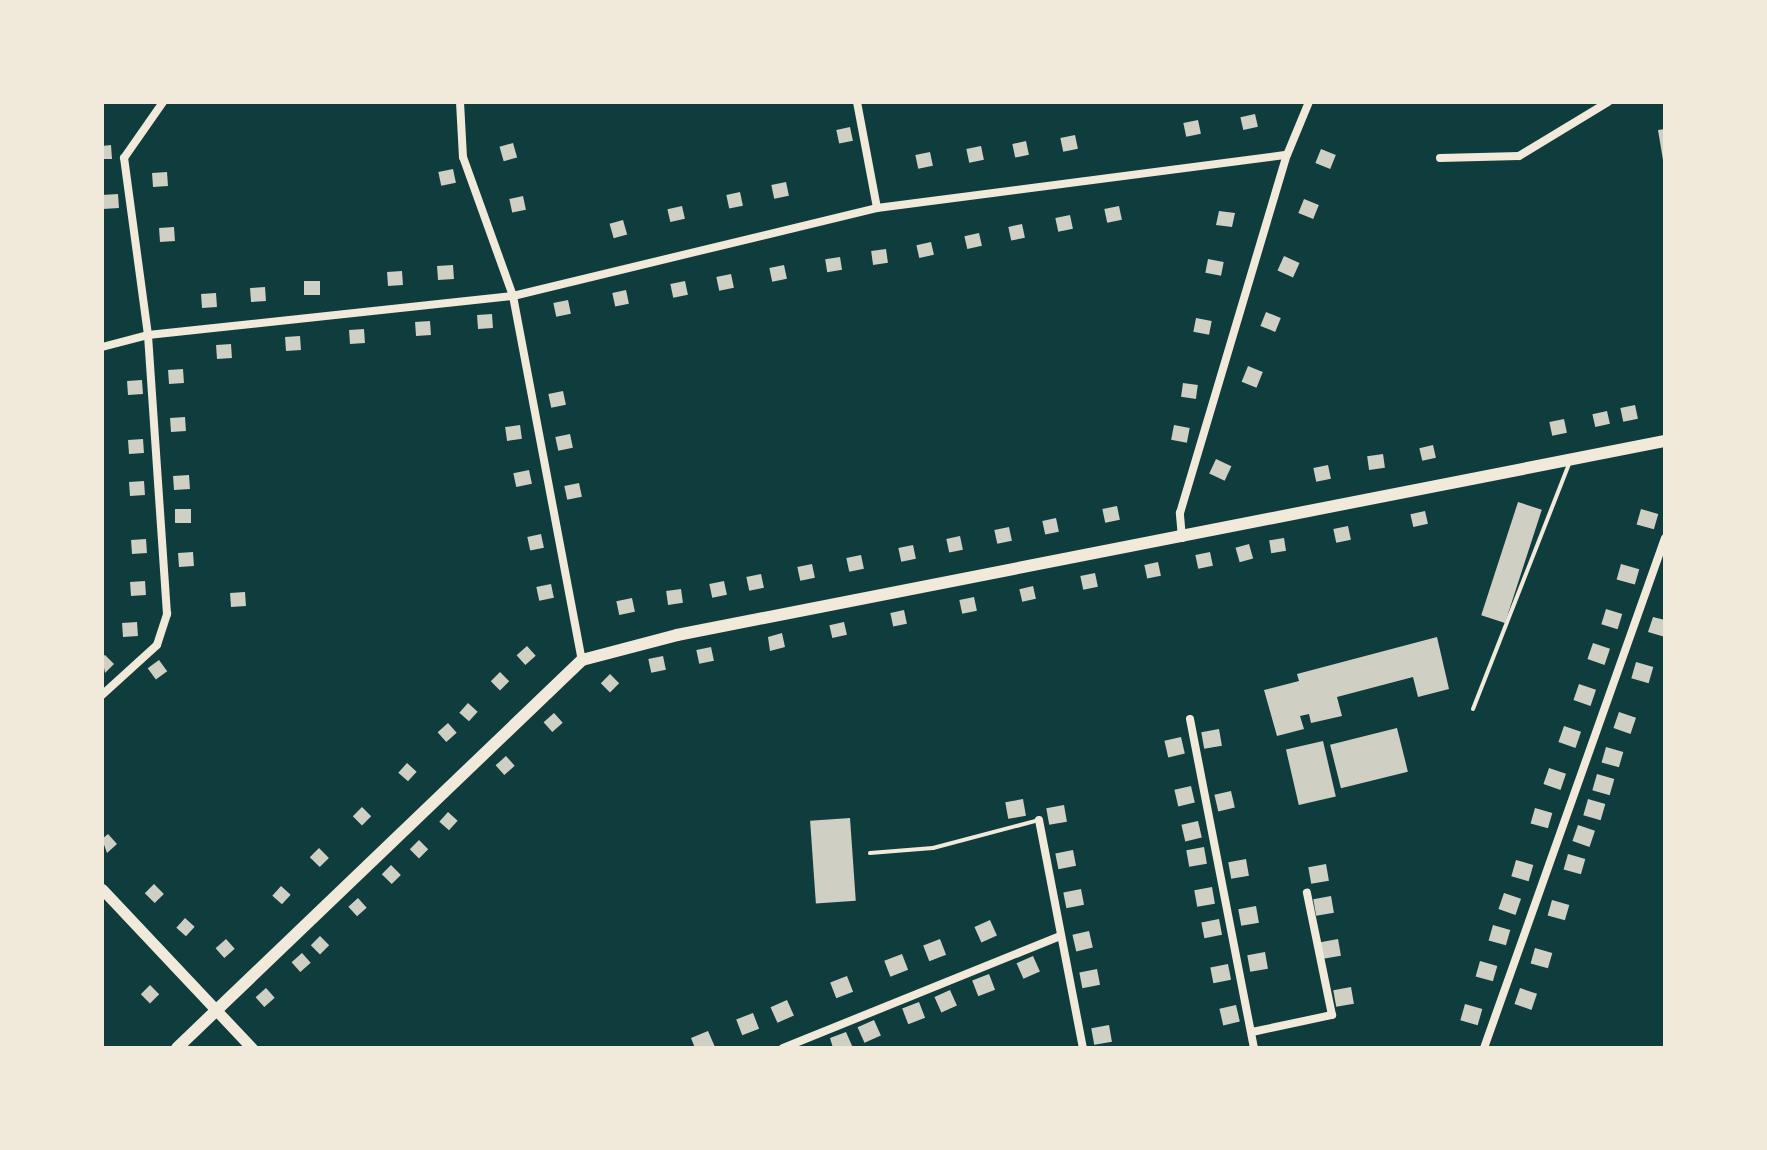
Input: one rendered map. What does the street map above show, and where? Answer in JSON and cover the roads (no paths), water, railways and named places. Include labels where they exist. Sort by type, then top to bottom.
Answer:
[{"type":"main road","points":[[177,1048],[582,660],[677,635],[1665,441]]},
{"type":"street","points":[[102,695],[157,645],[167,614],[148,335],[124,158],[163,102]]},
{"type":"street","points":[[460,102],[463,157],[513,296],[582,660]]},
{"type":"street","points":[[857,102],[877,208]]},
{"type":"street","points":[[1182,538],[1180,513],[1287,155],[1309,102]]},
{"type":"street","points":[[1440,158],[1519,156],[1608,102]]},
{"type":"street","points":[[102,347],[148,335],[513,296],[877,208],[1287,155]]},
{"type":"street","points":[[1484,1048],[1665,538]]},
{"type":"street","points":[[1190,719],[1254,1048]]},
{"type":"street","points":[[1039,820],[1083,1048]]},
{"type":"street","points":[[102,889],[252,1048]]},
{"type":"street","points":[[1252,1032],[1332,1015],[1307,893]]},
{"type":"street","points":[[783,1048],[1060,936]]},
{"type":"lane","points":[[1473,709],[1570,460]]},
{"type":"lane","points":[[870,853],[933,848],[1039,820]]}]
